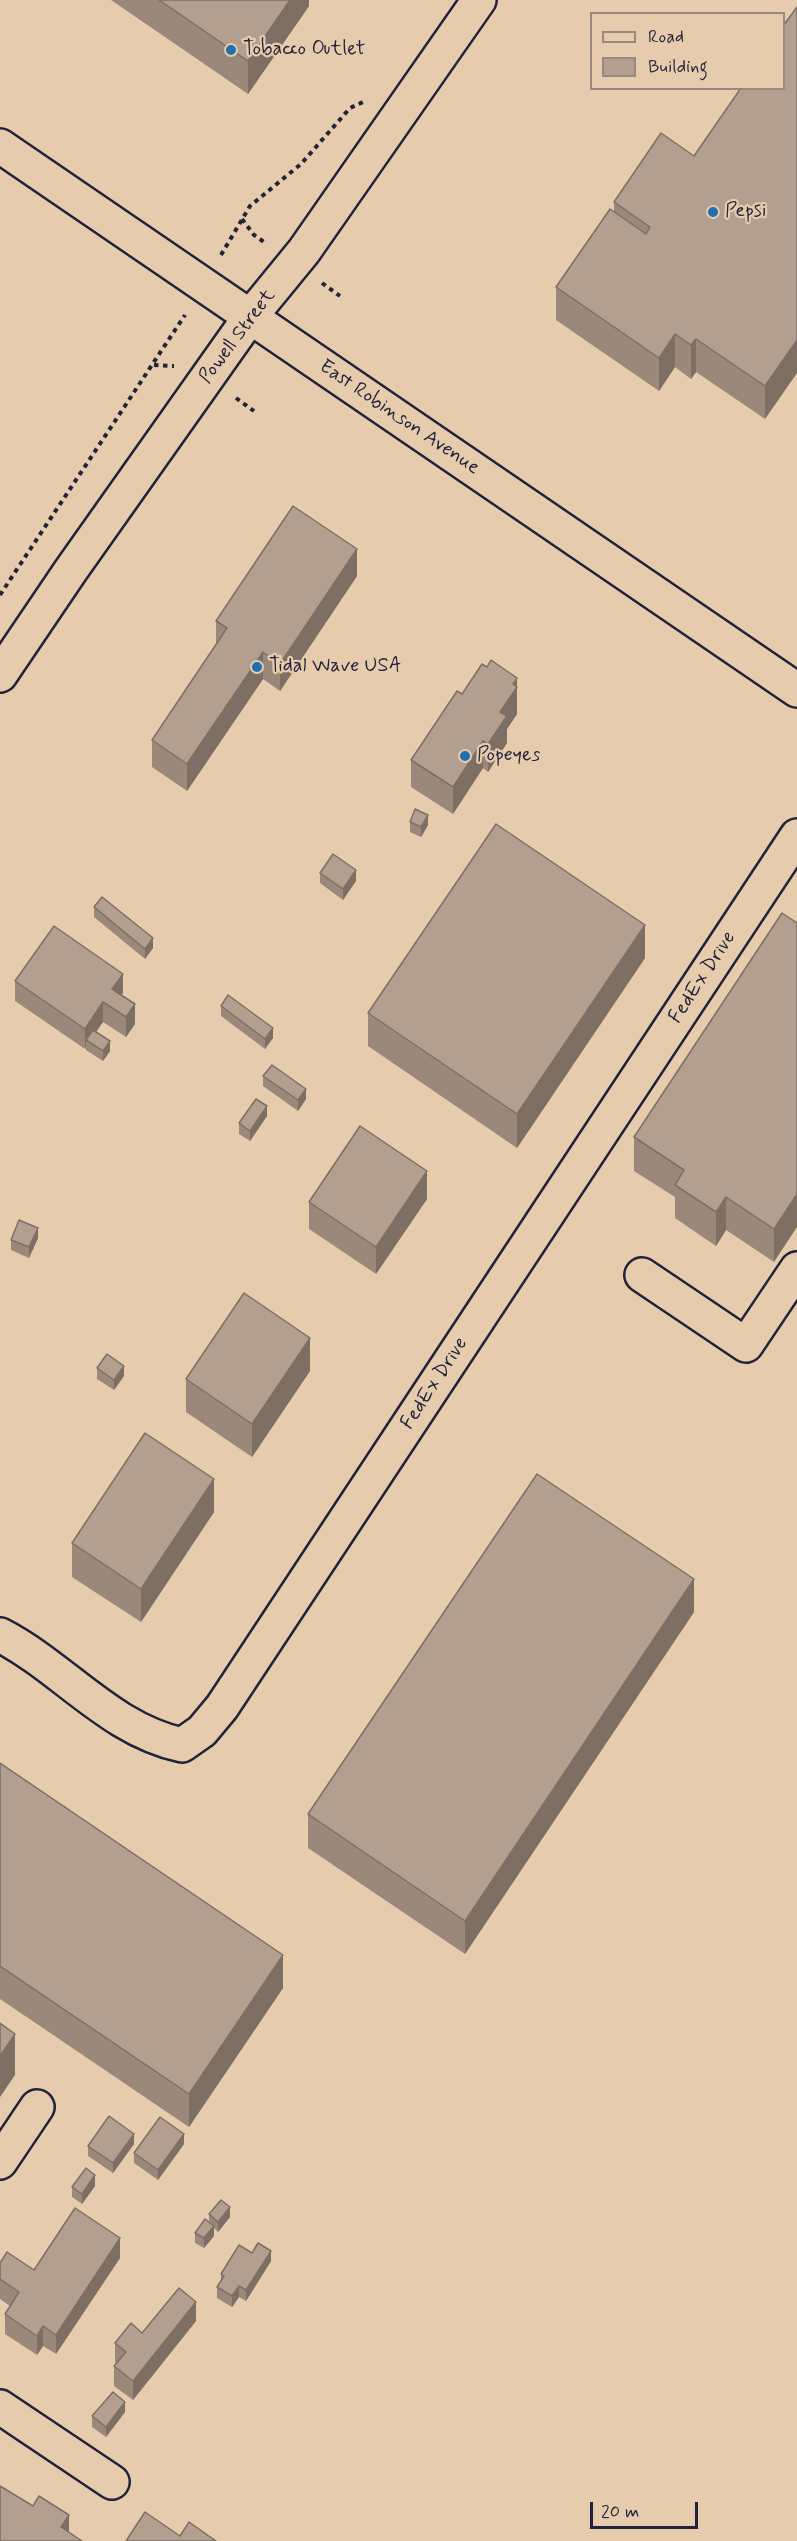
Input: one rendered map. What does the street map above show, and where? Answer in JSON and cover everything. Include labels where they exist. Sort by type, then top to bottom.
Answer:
[{"type":"main road","name":"Powell Street","points":[[0,675],[70,570],[250,317],[304,251],[479,0]]},
{"type":"main road","name":"East Robinson Avenue","points":[[0,146],[797,690]]},
{"type":"main road","name":"FedEx Drive","points":[[0,1635],[128,1725],[155,1739],[182,1745],[202,1731],[222,1707],[797,836]]},
{"type":"main road","points":[[642,1275],[746,1345],[797,1269]]},
{"type":"main road","points":[[0,2162],[37,2107]]},
{"type":"main road","points":[[0,2407],[112,2482]]},
{"type":"path","points":[[232,237],[250,206],[301,164],[350,108]]},
{"type":"path","points":[[242,219],[254,235]]},
{"type":"path","points":[[0,595],[169,341]]},
{"type":"path","points":[[154,365],[170,364]]},
{"type":"building","points":[[159,0],[290,0],[248,61]]},
{"type":"building","name":"Pepsi","points":[[797,7],[797,340],[765,386],[696,339],[691,345],[675,334],[659,358],[556,287],[610,209],[646,234],[650,227],[614,202],[661,133],[694,156],[740,90],[785,90],[785,23]]},
{"type":"building","name":"Tidal Wave USA","points":[[293,506],[357,549],[280,664],[263,652],[187,764],[152,740],[227,628],[216,621]]},
{"type":"building","points":[[491,660],[517,678],[513,684],[517,687],[500,712],[507,716],[488,744],[483,741],[453,787],[411,760],[457,691],[462,694],[482,664],[487,667]]},
{"type":"building","points":[[415,809],[428,815],[421,827],[410,822]]},
{"type":"building","points":[[496,824],[645,925],[517,1114],[368,1013]]},
{"type":"building","points":[[333,854],[356,870],[343,889],[320,873]]},
{"type":"building","points":[[102,897],[153,938],[145,949],[94,907]]},
{"type":"building","points":[[782,913],[797,923],[797,1194],[774,1229],[726,1197],[716,1212],[675,1185],[684,1170],[634,1137]]},
{"type":"building","points":[[54,926],[123,974],[112,989],[135,1004],[126,1017],[103,1002],[85,1029],[15,981]]},
{"type":"building","points":[[228,995],[273,1028],[265,1039],[221,1006]]},
{"type":"building","points":[[93,1030],[110,1041],[103,1051],[86,1040]]},
{"type":"building","points":[[272,1065],[306,1089],[298,1100],[263,1076]]},
{"type":"building","points":[[256,1099],[267,1106],[250,1131],[239,1123]]},
{"type":"building","points":[[360,1126],[427,1171],[376,1247],[309,1202]]},
{"type":"building","points":[[19,1220],[38,1228],[29,1247],[11,1240]]},
{"type":"building","points":[[244,1293],[310,1338],[252,1424],[186,1379]]},
{"type":"building","points":[[107,1354],[124,1366],[114,1380],[97,1368]]},
{"type":"building","points":[[145,1433],[214,1479],[141,1589],[72,1543]]},
{"type":"building","points":[[537,1474],[694,1579],[465,1921],[308,1814]]},
{"type":"building","points":[[0,1763],[283,1955],[189,2094],[0,1966]]},
{"type":"building","points":[[0,2023],[15,2034],[0,2056]]},
{"type":"building","points":[[109,2116],[134,2134],[113,2163],[88,2146]]},
{"type":"building","points":[[160,2117],[184,2134],[158,2170],[134,2153]]},
{"type":"building","points":[[86,2168],[95,2175],[82,2194],[72,2187]]},
{"type":"building","points":[[221,2200],[230,2207],[218,2222],[209,2214]]},
{"type":"building","points":[[75,2208],[120,2238],[56,2335],[43,2326],[37,2336],[5,2314],[19,2292],[0,2279],[0,2263],[7,2252],[34,2270]]},
{"type":"building","points":[[205,2219],[214,2226],[204,2238],[195,2233]]},
{"type":"building","points":[[258,2243],[271,2251],[246,2290],[239,2286],[232,2296],[217,2287],[224,2276],[221,2274],[239,2245],[252,2253]]},
{"type":"building","points":[[179,2288],[196,2302],[133,2381],[114,2366],[126,2352],[115,2343],[131,2323],[142,2333]]},
{"type":"building","points":[[113,2392],[125,2402],[106,2427],[92,2416]]},
{"type":"building","points":[[0,2486],[33,2506],[39,2496],[69,2515],[61,2527],[82,2541],[0,2541]]},
{"type":"building","points":[[145,2512],[180,2536],[189,2522],[216,2541],[126,2541]]},
{"type":"place","name":"Tobacco Outlet","points":[[231,50]]},
{"type":"place","name":"Pepsi","points":[[713,212]]},
{"type":"place","name":"Tidal Wave USA","points":[[257,667]]},
{"type":"place","name":"Popeyes","points":[[465,756]]}]
